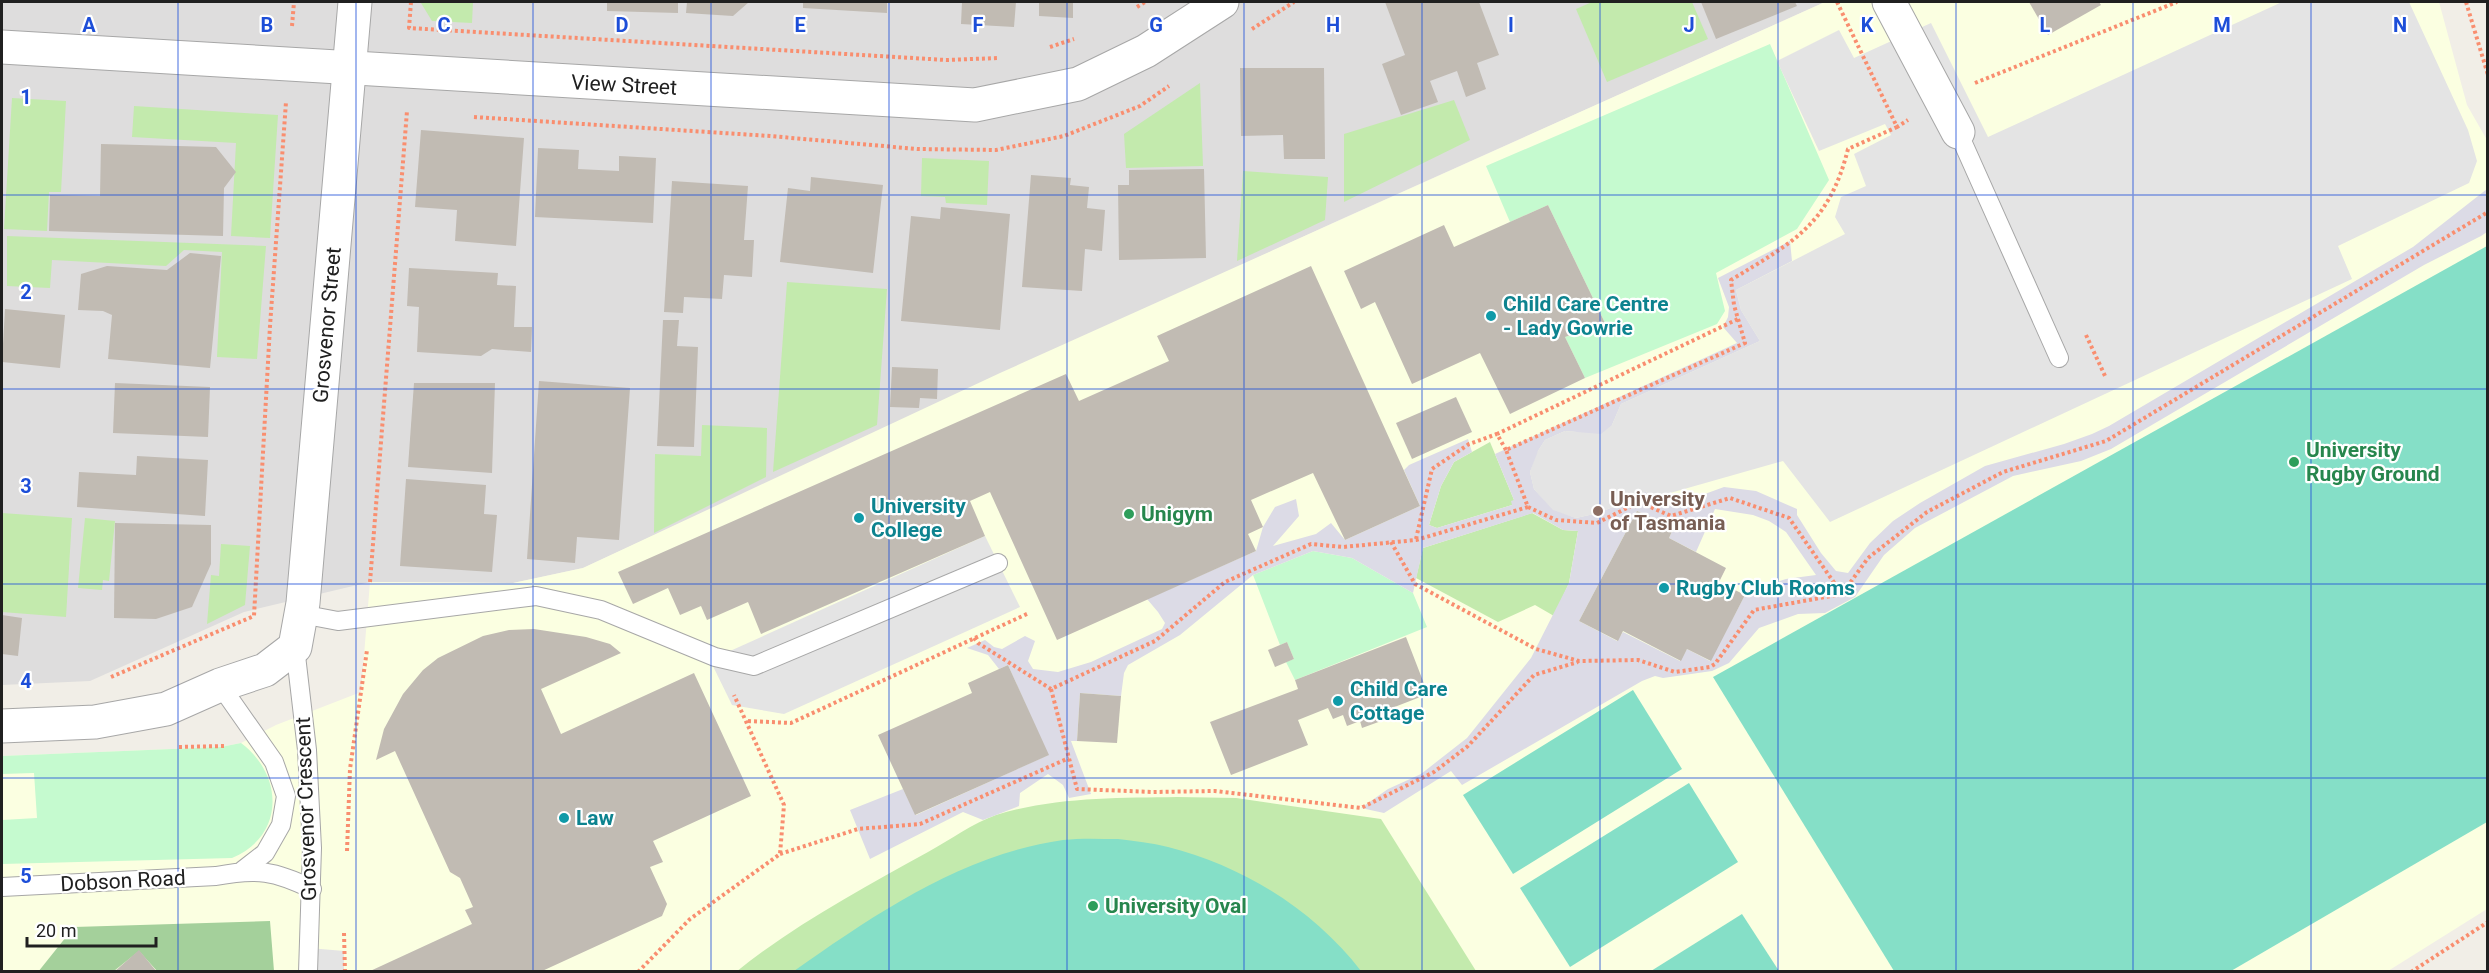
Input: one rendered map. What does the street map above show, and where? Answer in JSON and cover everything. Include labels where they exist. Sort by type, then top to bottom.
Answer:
[{"type":"street","name":"Grosvenor Street","points":[[295,647],[301,614],[351,69],[355,2]]},
{"type":"street","name":"View Street","points":[[2,47],[975,105],[1078,84],[1146,51],[1222,2]]},
{"type":"street","points":[[1889,2],[1958,132]]},
{"type":"street","points":[[2,726],[95,722],[166,709],[220,685],[265,670],[295,647]]},
{"type":"lane","points":[[1958,132],[2059,358]]},
{"type":"lane","points":[[301,614],[338,621],[536,596],[601,610],[715,657],[754,666],[998,563]]},
{"type":"lane","name":"Grosvenor Crescent","points":[[295,647],[307,750],[312,848],[309,972]]},
{"type":"lane","name":"Dobson Road","points":[[220,685],[274,762],[286,796],[281,825],[265,853],[243,870]]},
{"type":"lane","name":"Dobson Road","points":[[2,887],[216,876],[243,870],[265,871],[291,879],[312,890]]},
{"type":"path","points":[[106,679],[254,616],[270,326],[294,2]]},
{"type":"path","points":[[411,2],[409,28],[946,60],[1008,57]]},
{"type":"path","points":[[1136,8],[1145,2]]},
{"type":"path","points":[[1837,2],[1897,127]]},
{"type":"path","points":[[1969,85],[2177,2]]},
{"type":"path","points":[[2466,2],[2487,75]]},
{"type":"path","points":[[1040,50],[1084,36]]},
{"type":"path","points":[[370,582],[407,111]]},
{"type":"path","points":[[1506,450],[1745,343],[1731,280],[1790,244],[1822,212],[1839,180],[1848,149],[1897,127],[1913,117]]},
{"type":"path","points":[[974,638],[978,643],[1051,689],[1077,789],[1154,792],[1215,790],[1361,808],[1434,772],[1468,746],[1534,675],[1579,662],[1638,660],[1676,672],[1710,667],[1715,664],[1754,610],[1842,594],[1868,558],[1927,512],[2003,472],[2106,441],[2487,212]]},
{"type":"path","points":[[1416,540],[1432,469],[1469,444],[1497,435],[1738,319]]},
{"type":"path","points":[[1497,435],[1506,450],[1528,507]]},
{"type":"path","points":[[1051,689],[1155,641],[1225,582],[1311,544],[1343,547],[1416,540],[1528,507],[1556,520],[1597,523],[1639,502],[1671,516],[1730,498],[1789,518],[1842,594]]},
{"type":"path","points":[[1390,542],[1415,584],[1536,649],[1579,662]]},
{"type":"path","points":[[780,854],[784,804],[748,722],[790,723],[1029,613]]},
{"type":"path","points":[[346,858],[350,769],[367,649]]},
{"type":"path","points":[[638,972],[690,920],[780,854],[858,828],[920,824],[1069,758]]},
{"type":"path","points":[[2411,972],[2487,922]]},
{"type":"path","points":[[344,928],[345,972]]},
{"type":"shaded area","points":[[2,2],[1825,2],[1335,222],[583,568],[513,583],[370,582],[244,612],[90,681],[2,685]]},
{"type":"shaded area","name":"University of Tasmania","points":[[1825,2],[2439,2],[2467,105],[2487,140],[2487,909],[2388,971],[2,971],[2,756],[221,747],[241,743],[276,725],[361,692],[370,582],[513,583],[583,568],[1000,373]]},
{"type":"shaded area","points":[[2282,2],[2409,2],[2468,130],[2477,161],[2469,183],[2338,246],[2352,279],[1830,522],[1783,461],[1649,499],[1646,491],[1598,513],[1576,518],[1553,511],[1534,489],[1530,472],[1536,454],[1545,440],[1565,431],[1578,432],[1612,425],[1621,404],[1760,341],[1741,310],[1736,290],[1845,234],[1835,217],[1841,197],[1866,186],[1854,154],[1891,135],[1885,124],[1819,151],[1777,61],[1839,30],[1854,58],[1931,23],[1988,137]]},
{"type":"shaded area","points":[[2487,189],[2487,232],[2481,236],[2424,265],[2111,449],[2081,461],[2013,476],[1915,528],[1884,555],[1855,597],[1825,613],[1798,614],[1759,628],[1729,663],[1712,671],[1663,678],[1655,676],[1642,681],[1462,785],[1451,771],[1384,813],[1361,808],[1388,789],[1421,774],[1467,738],[1531,658],[1569,583],[1578,531],[1563,530],[1533,513],[1423,548],[1413,593],[1352,558],[1313,551],[1253,575],[1180,635],[1128,665],[1124,673],[1121,696],[1080,693],[1077,741],[1071,741],[1091,794],[1069,798],[1063,785],[1048,774],[1020,793],[1019,806],[983,820],[963,812],[870,859],[850,810],[903,789],[916,815],[1048,755],[1008,665],[999,669],[988,655],[967,648],[985,640],[994,647],[1002,649],[1025,636],[1035,641],[1028,661],[1033,669],[1058,672],[1091,662],[1162,629],[1165,623],[1147,599],[1256,551],[1263,527],[1275,507],[1296,499],[1299,516],[1273,546],[1316,534],[1331,523],[1345,540],[1420,506],[1404,470],[1409,465],[1468,439],[1472,452],[1454,462],[1441,486],[1429,525],[1437,528],[1512,505],[1511,501],[1514,500],[1495,454],[1737,343],[1723,327],[1728,317],[1729,307],[1718,278],[1790,241],[1792,261],[1736,290],[1741,310],[1760,341],[1621,404],[1612,425],[1601,434],[1565,431],[1545,440],[1530,472],[1534,489],[1553,510],[1576,518],[1598,513],[1646,491],[1649,499],[1672,506],[1724,487],[1756,491],[1797,509],[1797,515],[1821,553],[1836,571],[1848,573],[1870,543],[1893,521],[1920,503],[1985,466],[2064,444],[2109,426],[2413,247]],"holes":[[[1715,509],[1753,515],[1769,521],[1786,532],[1816,575],[1786,579],[1750,590],[1745,595],[1710,661],[1687,649],[1680,661],[1623,632],[1617,641],[1579,621],[1637,511],[1674,527],[1669,538],[1696,552]]]},
{"type":"shaded area","points":[[985,536],[1020,607],[784,714],[732,705],[710,660]]},
{"type":"shaded area","points":[[309,948],[344,951],[344,971],[308,972]]},
{"type":"green space","points":[[473,2],[472,23],[432,21],[421,3]]},
{"type":"green space","points":[[1592,2],[1692,2],[1708,39],[1607,82],[1576,9]]},
{"type":"green space","points":[[1770,44],[1829,180],[1797,229],[1716,273],[1725,311],[1717,324],[1585,378],[1565,337],[1605,323],[1548,205],[1510,222],[1486,166]]},
{"type":"green space","points":[[1200,83],[1203,166],[1126,168],[1124,134]]},
{"type":"green space","points":[[12,98],[66,101],[61,192],[49,192],[47,231],[4,229]]},
{"type":"green space","points":[[1454,100],[1470,140],[1344,202],[1344,134]]},
{"type":"green space","points":[[134,106],[278,115],[270,238],[231,236],[236,143],[132,137]]},
{"type":"green space","points":[[922,158],[989,161],[987,205],[946,203],[945,197],[921,196]]},
{"type":"green space","points":[[1243,171],[1328,177],[1325,220],[1237,261]]},
{"type":"green space","points":[[7,236],[266,246],[257,359],[217,357],[222,252],[184,250],[166,266],[52,260],[50,288],[7,286]]},
{"type":"green space","name":"University Rugby Ground","points":[[2487,246],[2487,822],[2231,971],[1894,971],[1713,677]]},
{"type":"green space","points":[[787,282],[887,289],[877,425],[773,472]]},
{"type":"green space","points":[[702,425],[767,428],[766,477],[654,533],[655,454],[701,456]]},
{"type":"green space","points":[[1490,442],[1514,500],[1512,505],[1437,528],[1429,525],[1441,486],[1454,462]]},
{"type":"green space","points":[[2,513],[72,518],[66,617],[2,612]]},
{"type":"green space","points":[[1532,513],[1563,530],[1578,531],[1569,583],[1554,616],[1535,605],[1498,622],[1416,578],[1423,548]]},
{"type":"green space","points":[[85,518],[115,521],[109,581],[103,580],[102,590],[78,588]]},
{"type":"green space","points":[[221,544],[250,546],[245,605],[207,624],[211,575],[219,576]]},
{"type":"green space","points":[[1313,551],[1352,558],[1413,593],[1427,627],[1295,680],[1286,662],[1294,659],[1287,642],[1280,645],[1253,575]]},
{"type":"green space","points":[[1633,690],[1682,769],[1513,874],[1463,795]]},
{"type":"green space","points":[[241,743],[255,756],[265,771],[271,788],[272,804],[269,820],[262,835],[249,848],[232,858],[2,864],[2,820],[37,818],[34,773],[2,774],[2,756],[221,747]]},
{"type":"green space","points":[[1689,783],[1738,862],[1570,967],[1520,888]]},
{"type":"green space","points":[[1109,798],[1236,798],[1381,819],[1476,971],[736,972],[781,938],[829,908],[987,818],[1018,809],[1063,802]]},
{"type":"green space","name":"University Oval","points":[[1118,839],[1143,842],[1196,855],[1250,879],[1275,893],[1322,929],[1361,971],[794,971],[888,908],[921,889],[990,858],[1026,847],[1063,840]]},
{"type":"green space","points":[[1742,914],[1779,971],[1651,971]]},
{"type":"green space","points":[[270,921],[274,971],[157,971],[139,951],[114,971],[38,972],[74,927]]},
{"type":"building","points":[[607,2],[678,2],[678,13],[607,11]]},
{"type":"building","points":[[687,2],[749,2],[733,16],[686,13]]},
{"type":"building","points":[[803,2],[887,2],[887,13],[803,8]]},
{"type":"building","points":[[962,2],[1016,2],[1014,27],[961,24]]},
{"type":"building","points":[[1039,2],[1073,2],[1073,18],[1039,16]]},
{"type":"building","points":[[1385,2],[1479,2],[1499,55],[1477,63],[1486,89],[1466,97],[1457,71],[1430,81],[1438,102],[1401,115],[1382,64],[1405,55]]},
{"type":"building","points":[[1701,2],[1795,2],[1797,6],[1716,39]]},
{"type":"building","points":[[2029,2],[2099,2],[2101,5],[2048,35]]},
{"type":"building","points":[[1240,68],[1324,68],[1325,159],[1284,159],[1283,135],[1241,136]]},
{"type":"building","points":[[421,130],[524,138],[516,246],[455,241],[457,210],[415,207]]},
{"type":"building","points":[[101,144],[216,147],[236,172],[224,188],[223,236],[49,231],[50,195],[100,196]]},
{"type":"building","points":[[538,148],[579,150],[578,169],[619,171],[619,156],[656,158],[653,223],[535,217]]},
{"type":"building","points":[[1204,169],[1206,258],[1119,260],[1118,185],[1129,185],[1129,170]]},
{"type":"building","points":[[1031,175],[1071,178],[1070,185],[1089,187],[1087,208],[1105,210],[1102,251],[1085,249],[1082,291],[1022,287]]},
{"type":"building","points":[[811,177],[883,185],[873,273],[780,262],[788,188],[810,191]]},
{"type":"building","points":[[672,181],[748,186],[744,240],[754,240],[752,277],[724,275],[722,299],[684,297],[683,313],[664,312]]},
{"type":"building","name":"Child Care Centre - Lady Gowrie","points":[[1548,205],[1605,323],[1565,337],[1585,378],[1510,414],[1480,353],[1412,384],[1375,302],[1361,309],[1344,271],[1444,225],[1454,247]]},
{"type":"building","points":[[941,207],[1010,214],[1000,330],[901,321],[911,216],[940,219]]},
{"type":"building","points":[[190,253],[221,256],[210,368],[108,359],[112,315],[103,311],[78,310],[81,274],[107,266],[167,270]]},
{"type":"building","points":[[1311,266],[1420,506],[1345,540],[1313,473],[1251,500],[1263,527],[1248,534],[1256,551],[1057,640],[990,492],[970,501],[985,536],[761,634],[748,602],[707,620],[701,606],[680,615],[668,588],[633,604],[618,572],[1066,374],[1079,401],[1169,361],[1157,336]]},
{"type":"building","points":[[409,268],[498,273],[497,285],[516,286],[514,327],[532,327],[531,352],[492,349],[481,356],[417,352],[419,307],[407,306]]},
{"type":"building","points":[[5,309],[65,315],[60,368],[2,362]]},
{"type":"building","points":[[663,320],[679,320],[677,346],[698,347],[694,447],[657,446]]},
{"type":"building","points":[[892,367],[938,369],[937,399],[920,398],[919,408],[890,407]]},
{"type":"building","points":[[539,381],[630,388],[619,540],[577,537],[575,563],[527,559]]},
{"type":"building","points":[[115,383],[210,387],[208,437],[113,433]]},
{"type":"building","points":[[414,383],[495,383],[492,473],[408,467]]},
{"type":"building","points":[[1456,397],[1472,432],[1412,459],[1396,423]]},
{"type":"building","points":[[137,456],[208,460],[205,516],[77,507],[79,472],[136,475]]},
{"type":"building","points":[[406,479],[486,485],[484,514],[497,515],[492,572],[400,566]]},
{"type":"building","name":"Rugby Club Rooms","points":[[1637,511],[1674,527],[1669,538],[1726,568],[1719,582],[1745,595],[1711,661],[1687,649],[1681,661],[1623,631],[1618,641],[1579,621]]},
{"type":"building","points":[[115,523],[211,525],[211,564],[192,607],[156,619],[114,618]]},
{"type":"building","points":[[2,615],[22,618],[18,656],[2,654]]},
{"type":"building","name":"Law","points":[[534,629],[586,637],[610,644],[621,653],[541,689],[561,734],[694,673],[751,796],[653,841],[663,862],[650,867],[667,904],[662,916],[540,972],[368,972],[472,924],[465,910],[473,907],[460,878],[450,872],[395,751],[376,760],[384,729],[403,694],[423,670],[438,658],[483,636],[509,630]]},
{"type":"building","name":"Child Care Cottage","points":[[1406,637],[1428,694],[1392,708],[1395,716],[1362,728],[1360,721],[1347,726],[1343,715],[1333,719],[1328,708],[1298,720],[1308,745],[1231,775],[1210,722],[1298,689],[1295,680]]},
{"type":"building","points":[[1287,642],[1294,659],[1275,667],[1268,650]]},
{"type":"building","points":[[1008,665],[1049,755],[915,815],[878,735],[972,693],[968,683]]},
{"type":"building","points":[[1080,693],[1121,696],[1117,743],[1077,741]]},
{"type":"building","points":[[139,950],[157,972],[114,972]]},
{"type":"place","name":"Child Care Centre - Lady Gowrie","points":[[1491,316]]},
{"type":"place","name":"University Rugby Ground","points":[[2294,462]]},
{"type":"place","name":"University of Tasmania","points":[[1598,511]]},
{"type":"place","name":"Unigym","points":[[1129,514]]},
{"type":"place","name":"University College","points":[[859,518]]},
{"type":"place","name":"Rugby Club Rooms","points":[[1664,588]]},
{"type":"place","name":"Child Care Cottage","points":[[1338,701]]},
{"type":"place","name":"Law","points":[[564,818]]},
{"type":"place","name":"University Oval","points":[[1093,906]]}]
